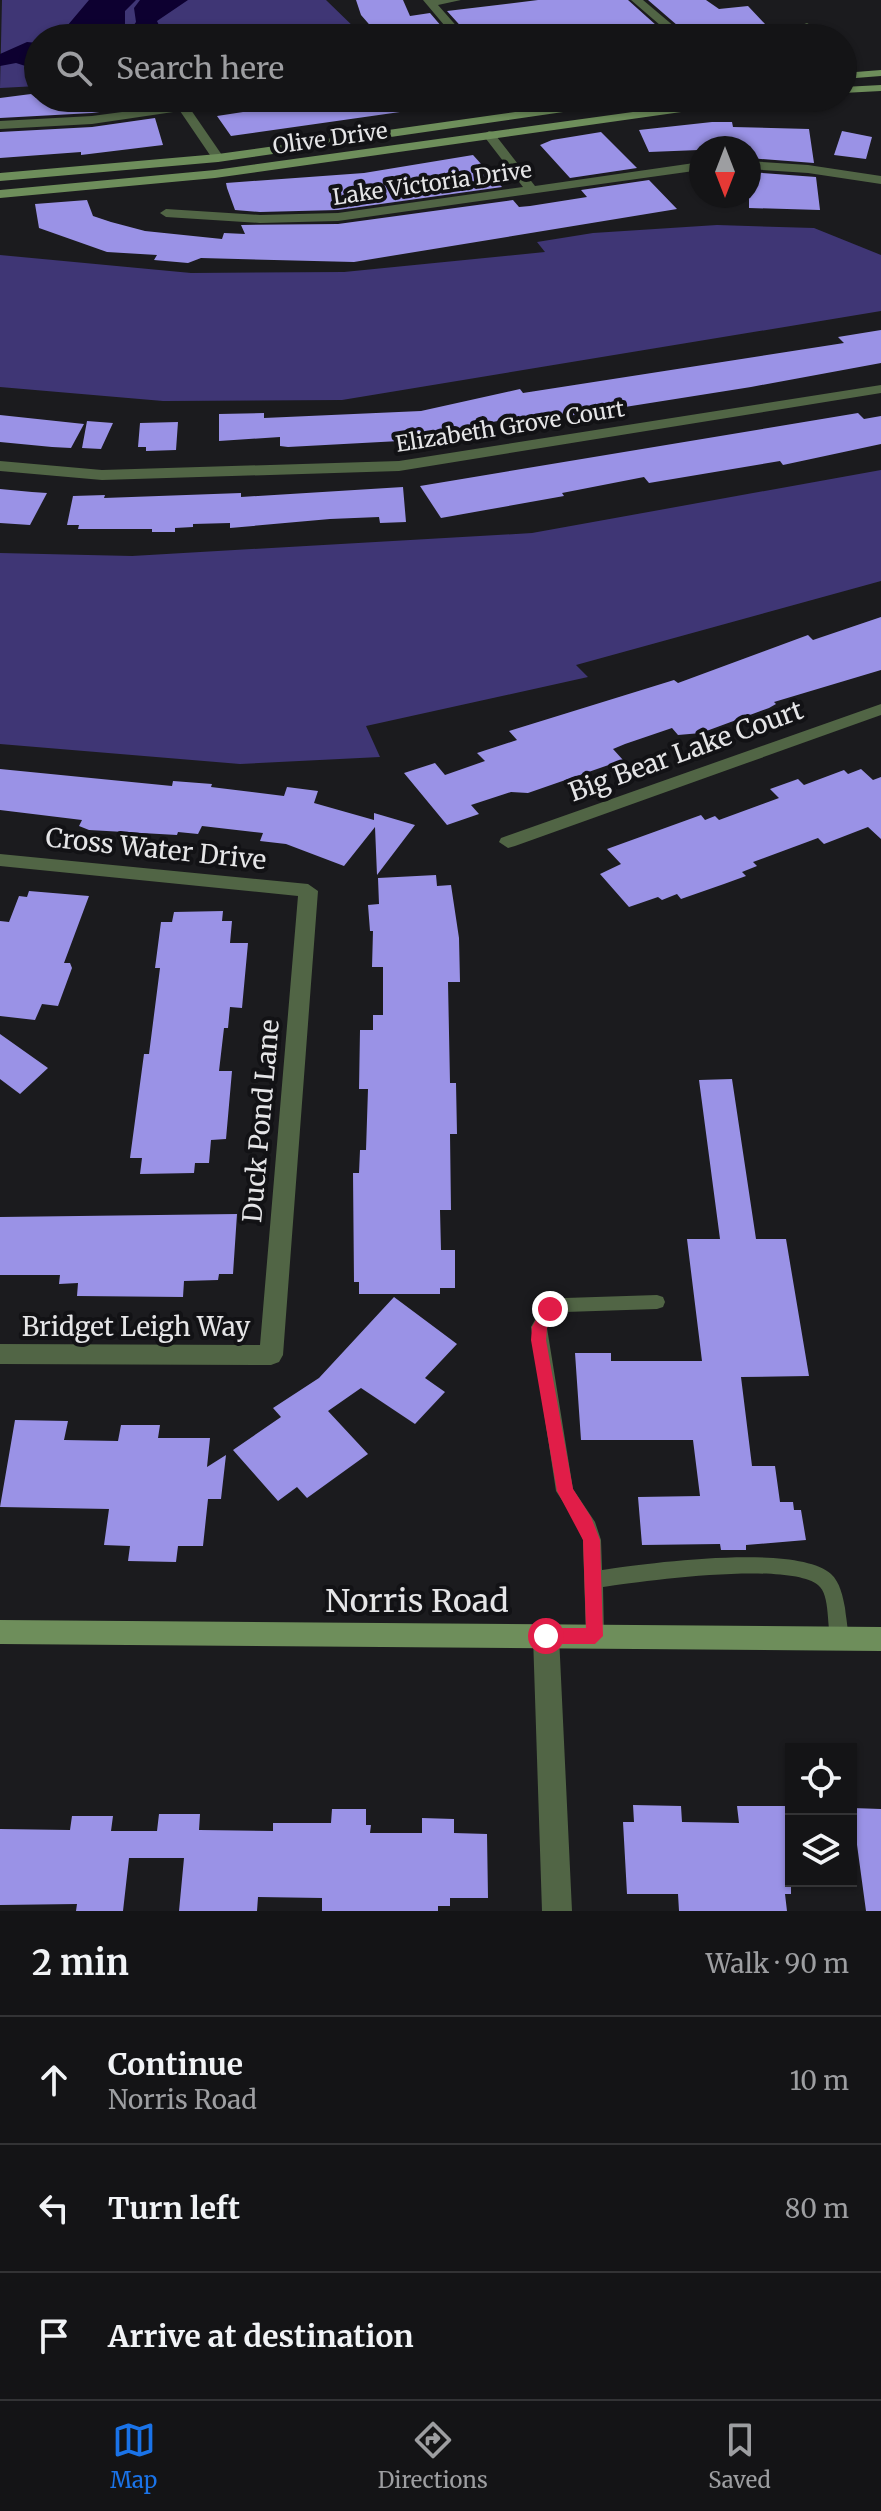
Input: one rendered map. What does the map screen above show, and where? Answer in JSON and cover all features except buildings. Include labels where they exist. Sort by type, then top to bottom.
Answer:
[{"type":"main road","points":[[857,75],[881,73]]},
{"type":"main road","points":[[857,89],[881,88]]},
{"type":"main road","name":"Olive Drive","points":[[0,177],[218,158],[539,112]]},
{"type":"main road","points":[[489,135],[489,131],[499,127],[565,112]]},
{"type":"main road","name":"Olive Drive","points":[[0,194],[215,174],[647,112]]},
{"type":"main road","points":[[41,191],[198,167],[218,158]]},
{"type":"main road","name":"Norris Road","points":[[0,1632],[881,1639]]},
{"type":"street","points":[[429,2],[456,0]]},
{"type":"street","points":[[636,0],[665,24]]},
{"type":"street","points":[[429,2],[449,24]]},
{"type":"street","points":[[0,125],[92,120],[148,112]]},
{"type":"street","points":[[186,112],[218,158]]},
{"type":"street","points":[[489,135],[531,189]]},
{"type":"street","points":[[761,166],[880,179]]},
{"type":"street","name":"Lake Victoria Drive","points":[[166,213],[260,219],[338,217],[689,168]]},
{"type":"street","name":"Elizabeth Grove Court","points":[[0,466],[102,475],[399,466],[881,389]]},
{"type":"street","name":"Big Bear Lake Court","points":[[508,842],[881,709]]},
{"type":"street","name":"Cross Water Drive","points":[[0,860],[308,891]]},
{"type":"street","name":"Duck Pond Lane","points":[[271,1355],[308,891]]},
{"type":"street","name":"Bridget Leigh Way","points":[[0,1354],[271,1355]]},
{"type":"street","points":[[546,1636],[557,1911]]},
{"type":"lane","points":[[595,1636],[592,1540],[586,1522],[565,1491],[538,1340],[539,1327],[550,1309],[565,1305],[657,1302]]},
{"type":"lane","points":[[593,1580],[651,1570],[793,1567],[822,1577],[830,1586],[839,1638]]},
{"type":"shaded area","points":[[2,0],[326,0],[351,24],[24,24],[24,87],[0,88]]},
{"type":"shaded area","points":[[89,0],[136,0],[125,11],[125,24],[69,24]]},
{"type":"shaded area","points":[[140,0],[188,0],[157,21],[158,24],[135,24],[134,8]]},
{"type":"shaded area","points":[[24,43],[24,66],[16,63],[0,66],[0,54]]},
{"type":"shaded area","points":[[717,225],[814,228],[881,255],[881,311],[342,400],[163,401],[0,387],[0,255],[191,273],[344,272],[545,252],[537,242],[593,233]]},
{"type":"shaded area","points":[[881,470],[881,581],[576,665],[588,677],[366,726],[380,757],[240,764],[0,744],[0,553],[132,556],[532,533]]},
{"type":"route","points":[[546,1636],[595,1636],[592,1540],[586,1522],[565,1491],[538,1340],[539,1327],[550,1309]]}]
